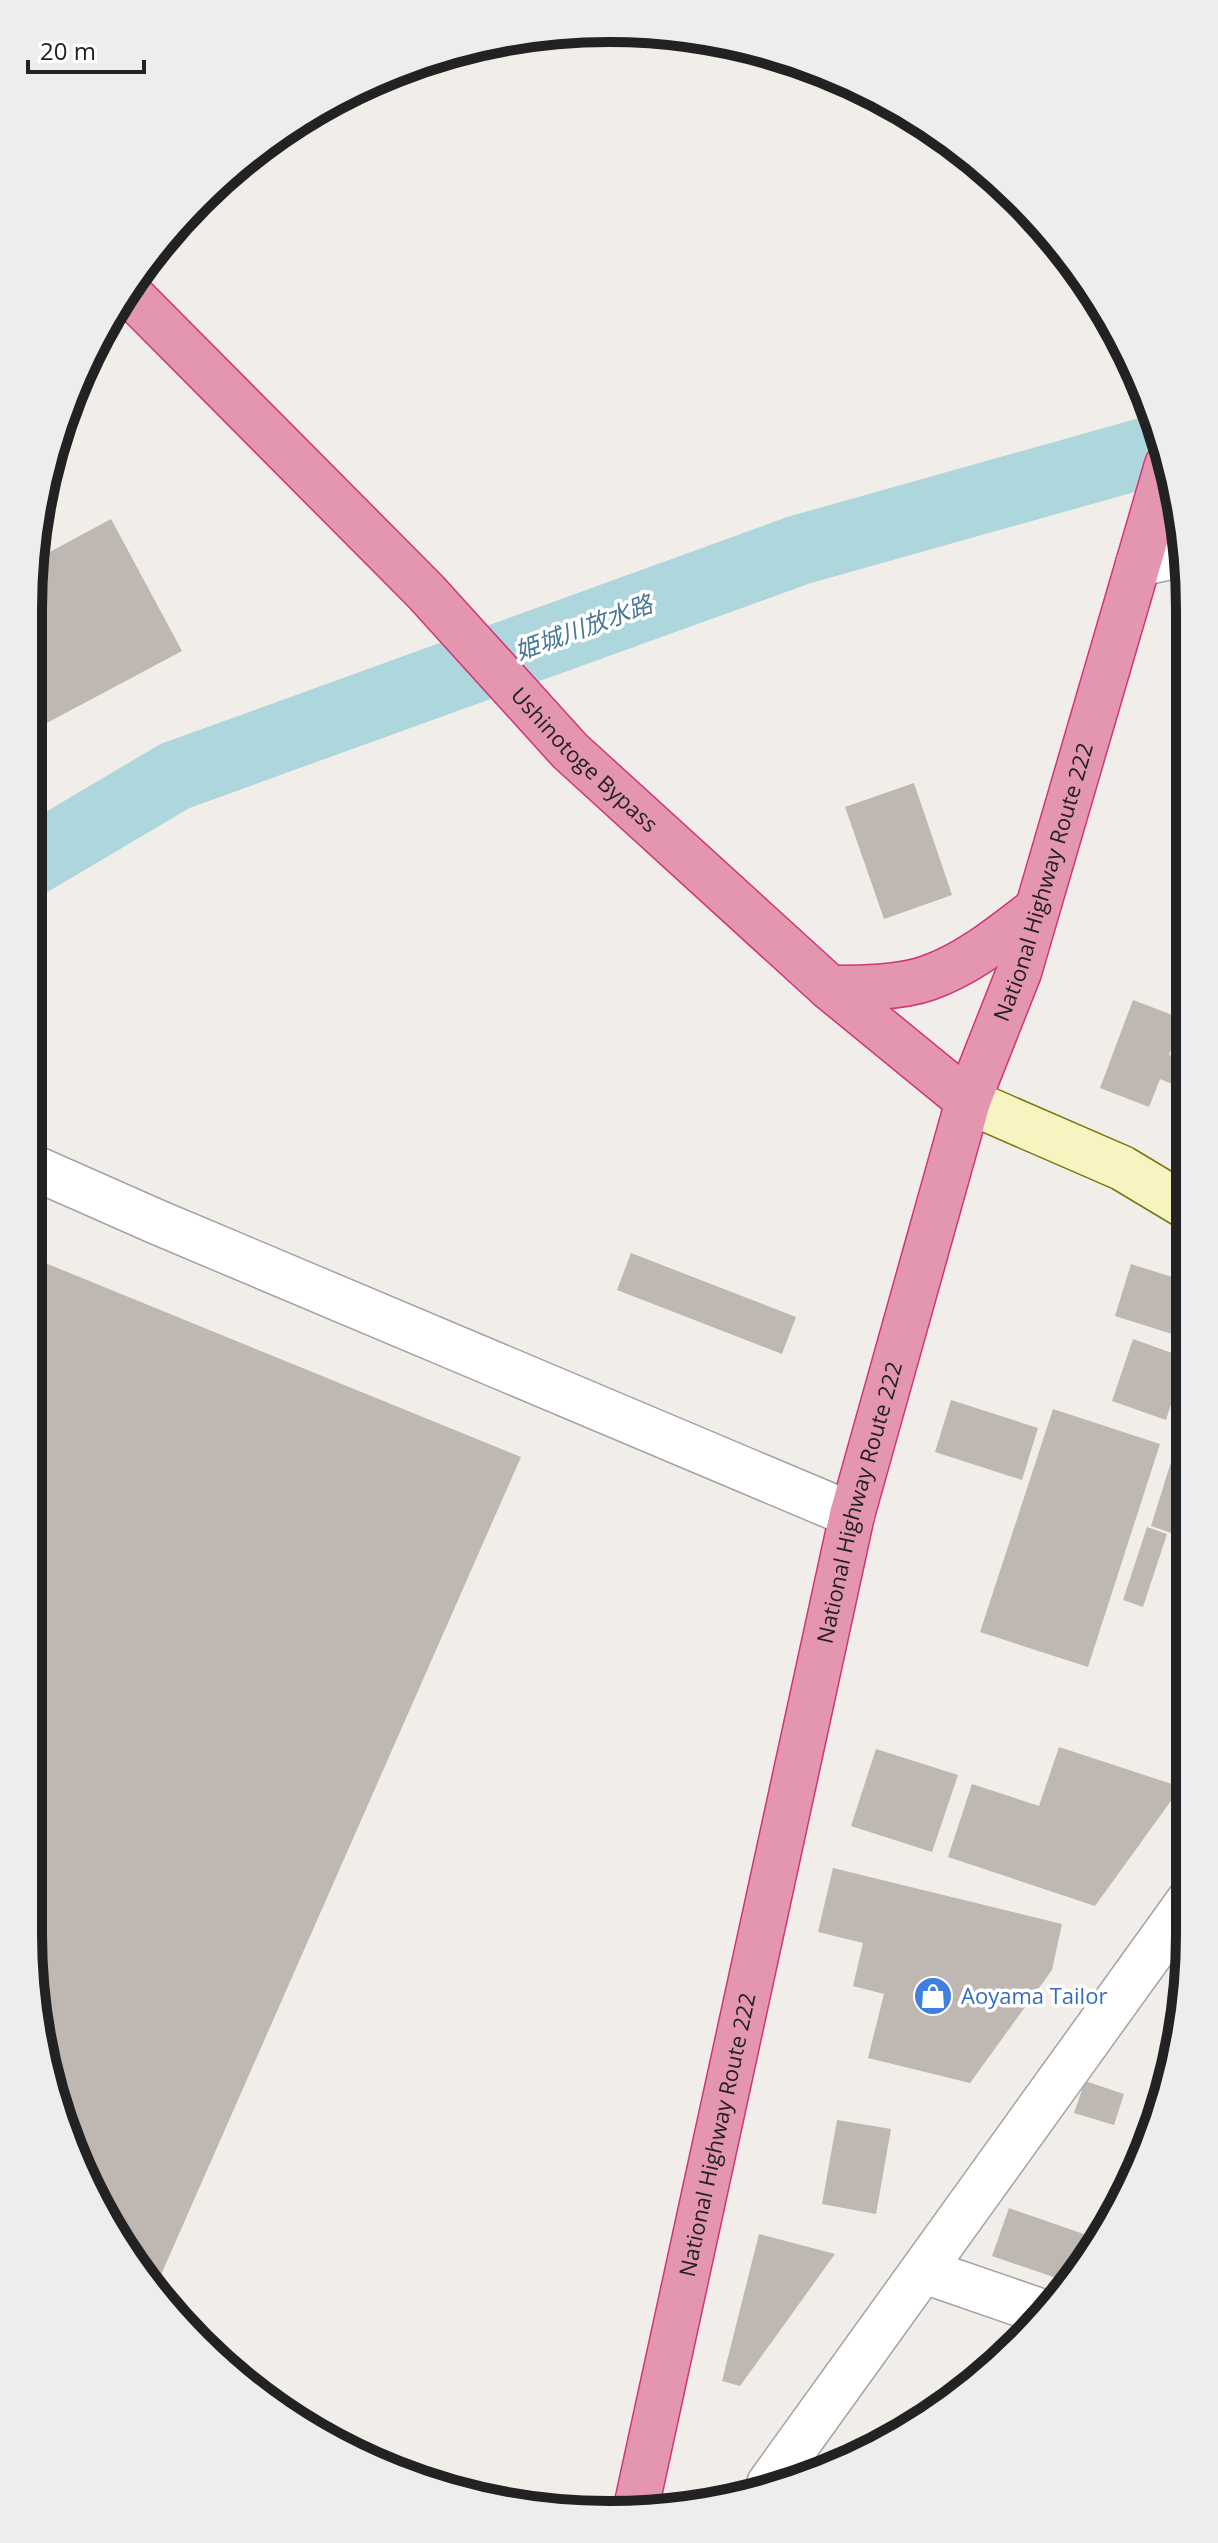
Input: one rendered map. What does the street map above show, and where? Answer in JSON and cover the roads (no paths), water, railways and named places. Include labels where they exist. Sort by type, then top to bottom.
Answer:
[{"type":"highway","name":"Ushinotoge Bypass","points":[[135,299],[426,592],[570,751],[830,988],[968,1101]]},
{"type":"highway","name":"National Highway Route 222","points":[[638,2500],[852,1515],[968,1101],[1019,972],[1162,483]]},
{"type":"highway","points":[[830,988],[875,988],[926,979],[982,951],[1037,909]]},
{"type":"street","points":[[1138,564],[1173,556]]},
{"type":"street","points":[[968,1101],[1122,1168],[1176,1200]]},
{"type":"street","points":[[42,1171],[852,1515]]},
{"type":"street","points":[[775,2476],[1176,1919]]},
{"type":"street","points":[[924,2271],[1034,2309]]},
{"type":"waterway","name":"姫城川放水路","points":[[42,855],[175,776],[799,550],[1153,450]]},
{"type":"place","name":"Aoyama Tailor","points":[[933,1996]]}]
